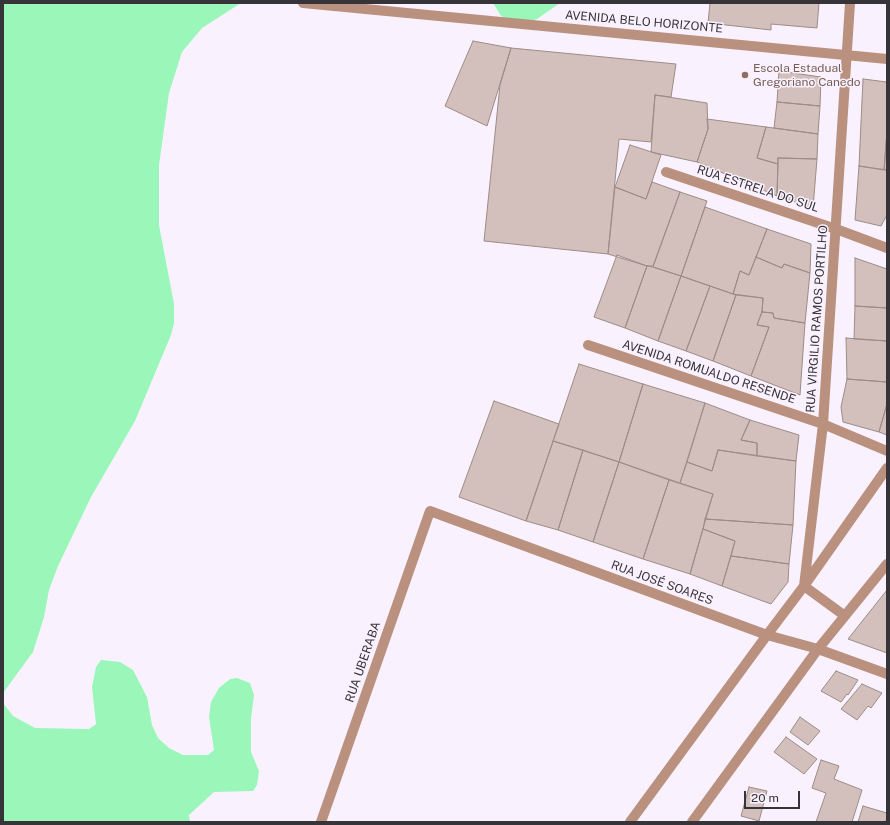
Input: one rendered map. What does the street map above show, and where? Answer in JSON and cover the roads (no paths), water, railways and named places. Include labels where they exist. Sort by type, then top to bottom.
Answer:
[{"type":"street","name":"AVENIDA BELO HORIZONTE","points":[[303,3],[887,59]]},
{"type":"street","name":"RUA VIRGILIO RAMOS PORTILHO","points":[[804,586],[824,424],[850,3]]},
{"type":"street","name":"RUA ESTRELA DO SUL","points":[[666,172],[836,229],[887,248]]},
{"type":"street","name":"AVENIDA ROMUALDO RESENDE","points":[[588,345],[824,424],[887,451]]},
{"type":"street","points":[[630,822],[804,586],[887,468]]},
{"type":"street","name":"RUA JOSÉ SOARES","points":[[430,511],[767,635],[818,649],[887,674]]},
{"type":"street","name":"RUA UBERABA","points":[[321,822],[430,511]]},
{"type":"street","points":[[692,822],[818,649],[887,564]]},
{"type":"street","points":[[804,586],[845,616]]},
{"type":"place","name":"Escola Estadual Gregoriano Canedo","points":[[745,75]]}]
